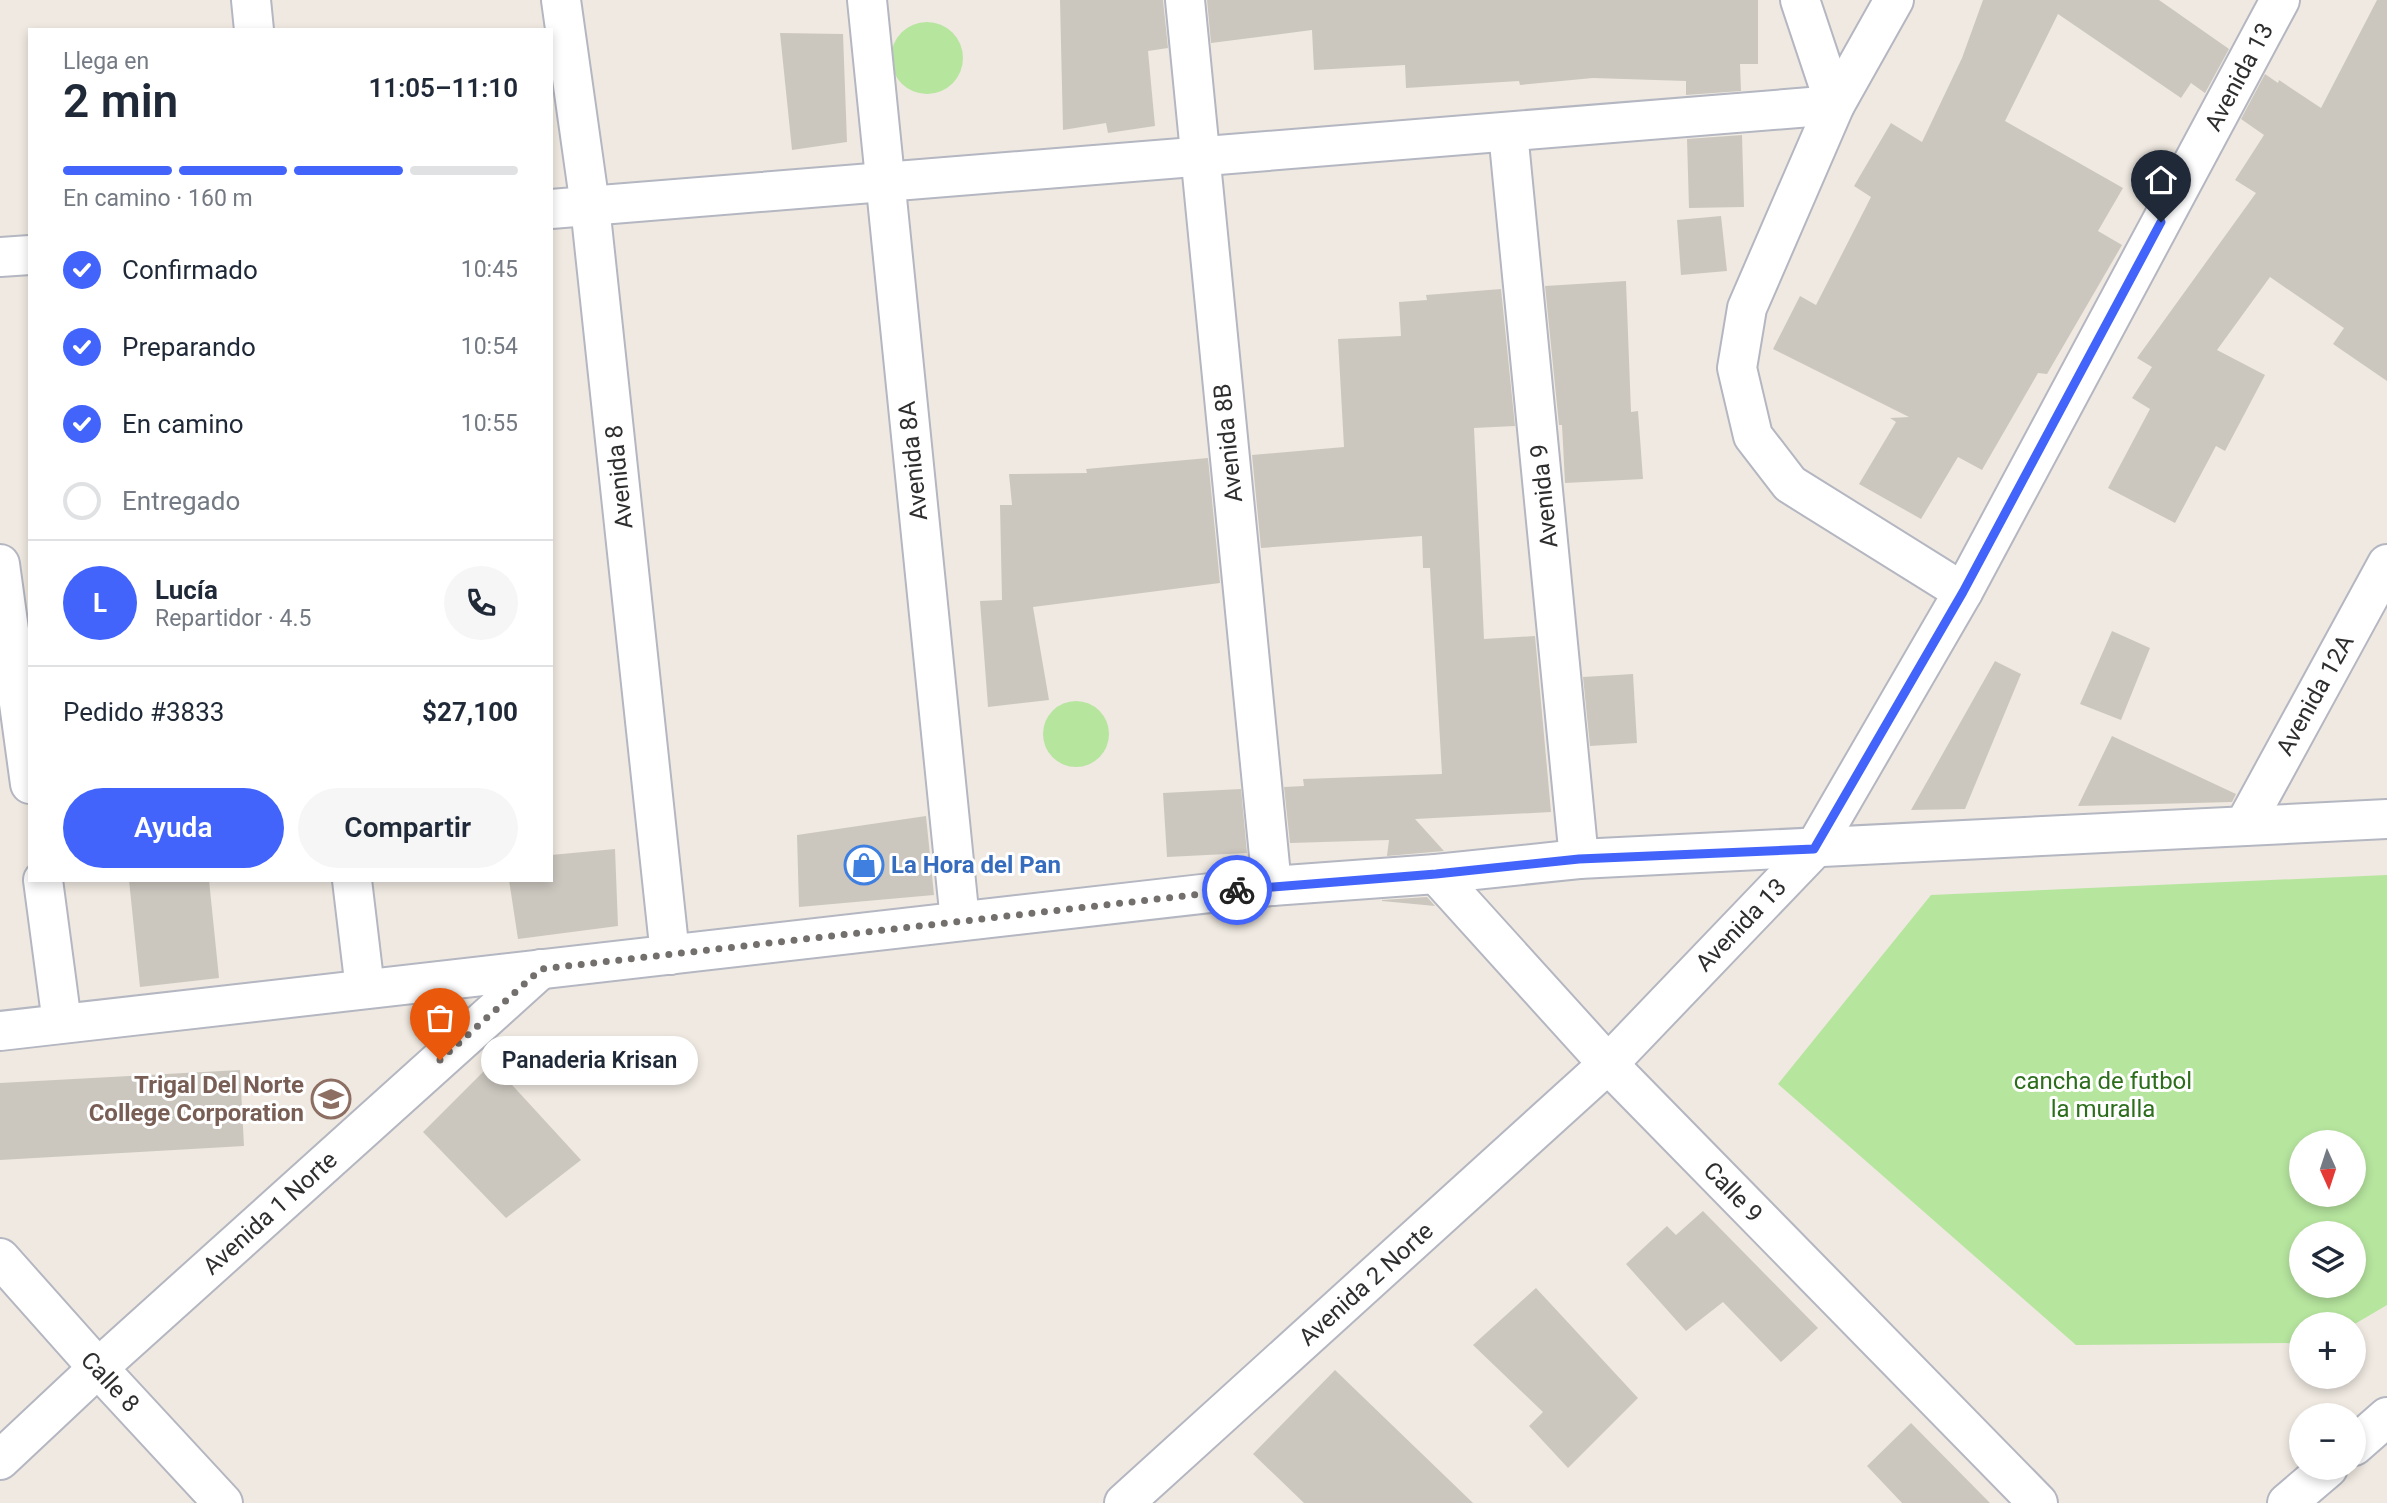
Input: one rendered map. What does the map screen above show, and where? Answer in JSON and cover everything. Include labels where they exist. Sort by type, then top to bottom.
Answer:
[{"type":"street","points":[[251,0],[254,28]]},
{"type":"street","name":"Avenida 8","points":[[561,0],[590,206],[670,955]]},
{"type":"street","name":"Avenida 8A","points":[[867,0],[960,921]]},
{"type":"street","name":"Avenida 8B","points":[[1185,0],[1272,886]]},
{"type":"street","points":[[1800,0],[1835,105]]},
{"type":"street","points":[[1894,0],[1835,105],[1747,308],[1737,368],[1753,436],[1790,484],[1963,592]]},
{"type":"street","name":"Avenida 13","points":[[1608,1064],[1814,849],[1963,592],[2280,0]]},
{"type":"street","points":[[553,209],[1835,105]]},
{"type":"street","name":"Avenida 9","points":[[1508,132],[1579,859]]},
{"type":"street","points":[[0,257],[28,255]]},
{"type":"street","points":[[0,564],[28,770]]},
{"type":"street","name":"Avenida 12A","points":[[2244,827],[2387,564]]},
{"type":"street","points":[[0,1031],[1272,886],[1436,874],[1579,859],[2387,819]]},
{"type":"street","name":"Calle 9","points":[[1436,874],[1608,1064],[2038,1503]]},
{"type":"street","points":[[43,882],[62,1023]]},
{"type":"street","points":[[352,882],[365,989]]},
{"type":"street","name":"Avenida 1 Norte","points":[[0,1460],[97,1368],[541,969]]},
{"type":"street","name":"Avenida 2 Norte","points":[[1124,1503],[1608,1064]]},
{"type":"street","name":"Calle 8","points":[[0,1258],[97,1368],[223,1503]]},
{"type":"street","points":[[2287,1503],[2314,1480]]},
{"type":"green space","points":[[927,22],[947,28],[957,38],[963,58],[957,78],[947,88],[927,94],[907,88],[897,78],[891,58],[897,38],[907,28]]},
{"type":"green space","points":[[1082,701],[1100,710],[1107,721],[1107,747],[1100,758],[1089,765],[1070,767],[1052,758],[1045,747],[1043,728],[1052,710],[1063,703]]},
{"type":"green space","name":"cancha de futbol la muralla","points":[[2387,875],[2387,1305],[2366,1317],[2366,1312],[2289,1312],[2289,1343],[2076,1345],[1778,1084],[1931,895]]},
{"type":"building","points":[[1060,0],[1163,0],[1168,48],[1148,51],[1155,126],[1108,133],[1106,123],[1063,130]]},
{"type":"building","points":[[1207,0],[1758,0],[1758,64],[1740,64],[1741,91],[1686,95],[1686,81],[1593,78],[1520,85],[1519,81],[1406,88],[1405,65],[1314,70],[1312,30],[1211,43]]},
{"type":"building","points":[[1983,0],[2159,0],[2229,49],[2205,93],[2191,83],[2181,98],[2058,14],[2005,121],[2123,188],[2098,231],[2122,245],[2047,374],[2038,373],[1982,470],[1958,457],[1921,519],[1859,484],[1896,422],[1890,418],[1909,417],[1773,349],[1800,296],[1816,305],[1871,197],[1854,186],[1891,123],[1922,142],[1962,58]]},
{"type":"building","points":[[2377,0],[2387,0],[2387,381],[2333,344],[2344,328],[2270,277],[2217,350],[2265,375],[2225,451],[2216,446],[2175,523],[2108,488],[2150,409],[2132,398],[2152,367],[2137,358],[2256,193],[2235,180],[2264,135],[2241,119],[2265,74],[2278,83],[2279,80],[2321,108]]},
{"type":"building","points":[[780,33],[843,34],[847,142],[792,150]]},
{"type":"building","points":[[1742,135],[1744,207],[1689,208],[1687,139]]},
{"type":"building","points":[[1721,216],[1727,271],[1681,275],[1677,220]]},
{"type":"building","points":[[1626,281],[1631,412],[1638,411],[1643,479],[1565,483],[1562,425],[1559,425],[1545,286]]},
{"type":"building","points":[[1501,289],[1515,426],[1474,428],[1484,639],[1535,636],[1551,812],[1415,819],[1444,851],[1387,856],[1389,840],[1290,843],[1284,787],[1304,786],[1303,779],[1442,774],[1430,568],[1423,568],[1422,536],[1261,548],[1252,455],[1344,447],[1338,339],[1401,336],[1399,302],[1427,300],[1426,295]]},
{"type":"building","points":[[1208,458],[1220,583],[1033,607],[1049,700],[988,707],[980,601],[1002,600],[1000,505],[1012,505],[1009,474],[1087,473],[1086,469]]},
{"type":"building","points":[[2112,631],[2150,648],[2121,720],[2080,704]]},
{"type":"building","points":[[1995,661],[2021,674],[1965,809],[1911,810]]},
{"type":"building","points":[[1633,674],[1637,743],[1590,746],[1583,677]]},
{"type":"building","points":[[2112,736],[2236,794],[2232,802],[2078,806]]},
{"type":"building","points":[[1241,789],[1247,853],[1167,857],[1163,793]]},
{"type":"building","name":"La Hora del Pan","points":[[926,816],[934,895],[799,907],[797,835]]},
{"type":"building","points":[[615,849],[618,926],[518,939],[509,882],[553,882],[553,855]]},
{"type":"building","points":[[129,882],[209,882],[219,978],[140,987]]},
{"type":"building","points":[[1427,897],[1435,906],[1382,901],[1382,900]]},
{"type":"building","points":[[492,1063],[581,1160],[506,1218],[423,1132]]},
{"type":"building","points":[[240,1070],[244,1146],[0,1160],[0,1083]]},
{"type":"building","points":[[1703,1211],[1818,1328],[1781,1362],[1723,1302],[1686,1331],[1626,1264],[1667,1226],[1676,1235]]},
{"type":"building","points":[[1536,1288],[1638,1398],[1568,1468],[1529,1426],[1543,1412],[1473,1345]]},
{"type":"building","points":[[1335,1370],[1473,1503],[1304,1503],[1253,1454]]},
{"type":"building","points":[[1911,1423],[1990,1503],[1902,1503],[1867,1466]]},
{"type":"way so far","points":[[440,1060],[541,969],[1237,890]]},
{"type":"place","name":"La Hora del Pan","points":[[864,865]]},
{"type":"place","name":"Panaderia Krisan","points":[[440,1060]]},
{"type":"place","name":"Trigal Del Norte College Corporation","points":[[331,1099]]},
{"type":"route","points":[[1237,890],[1579,859],[1814,849],[1963,592],[2161,222]]}]
